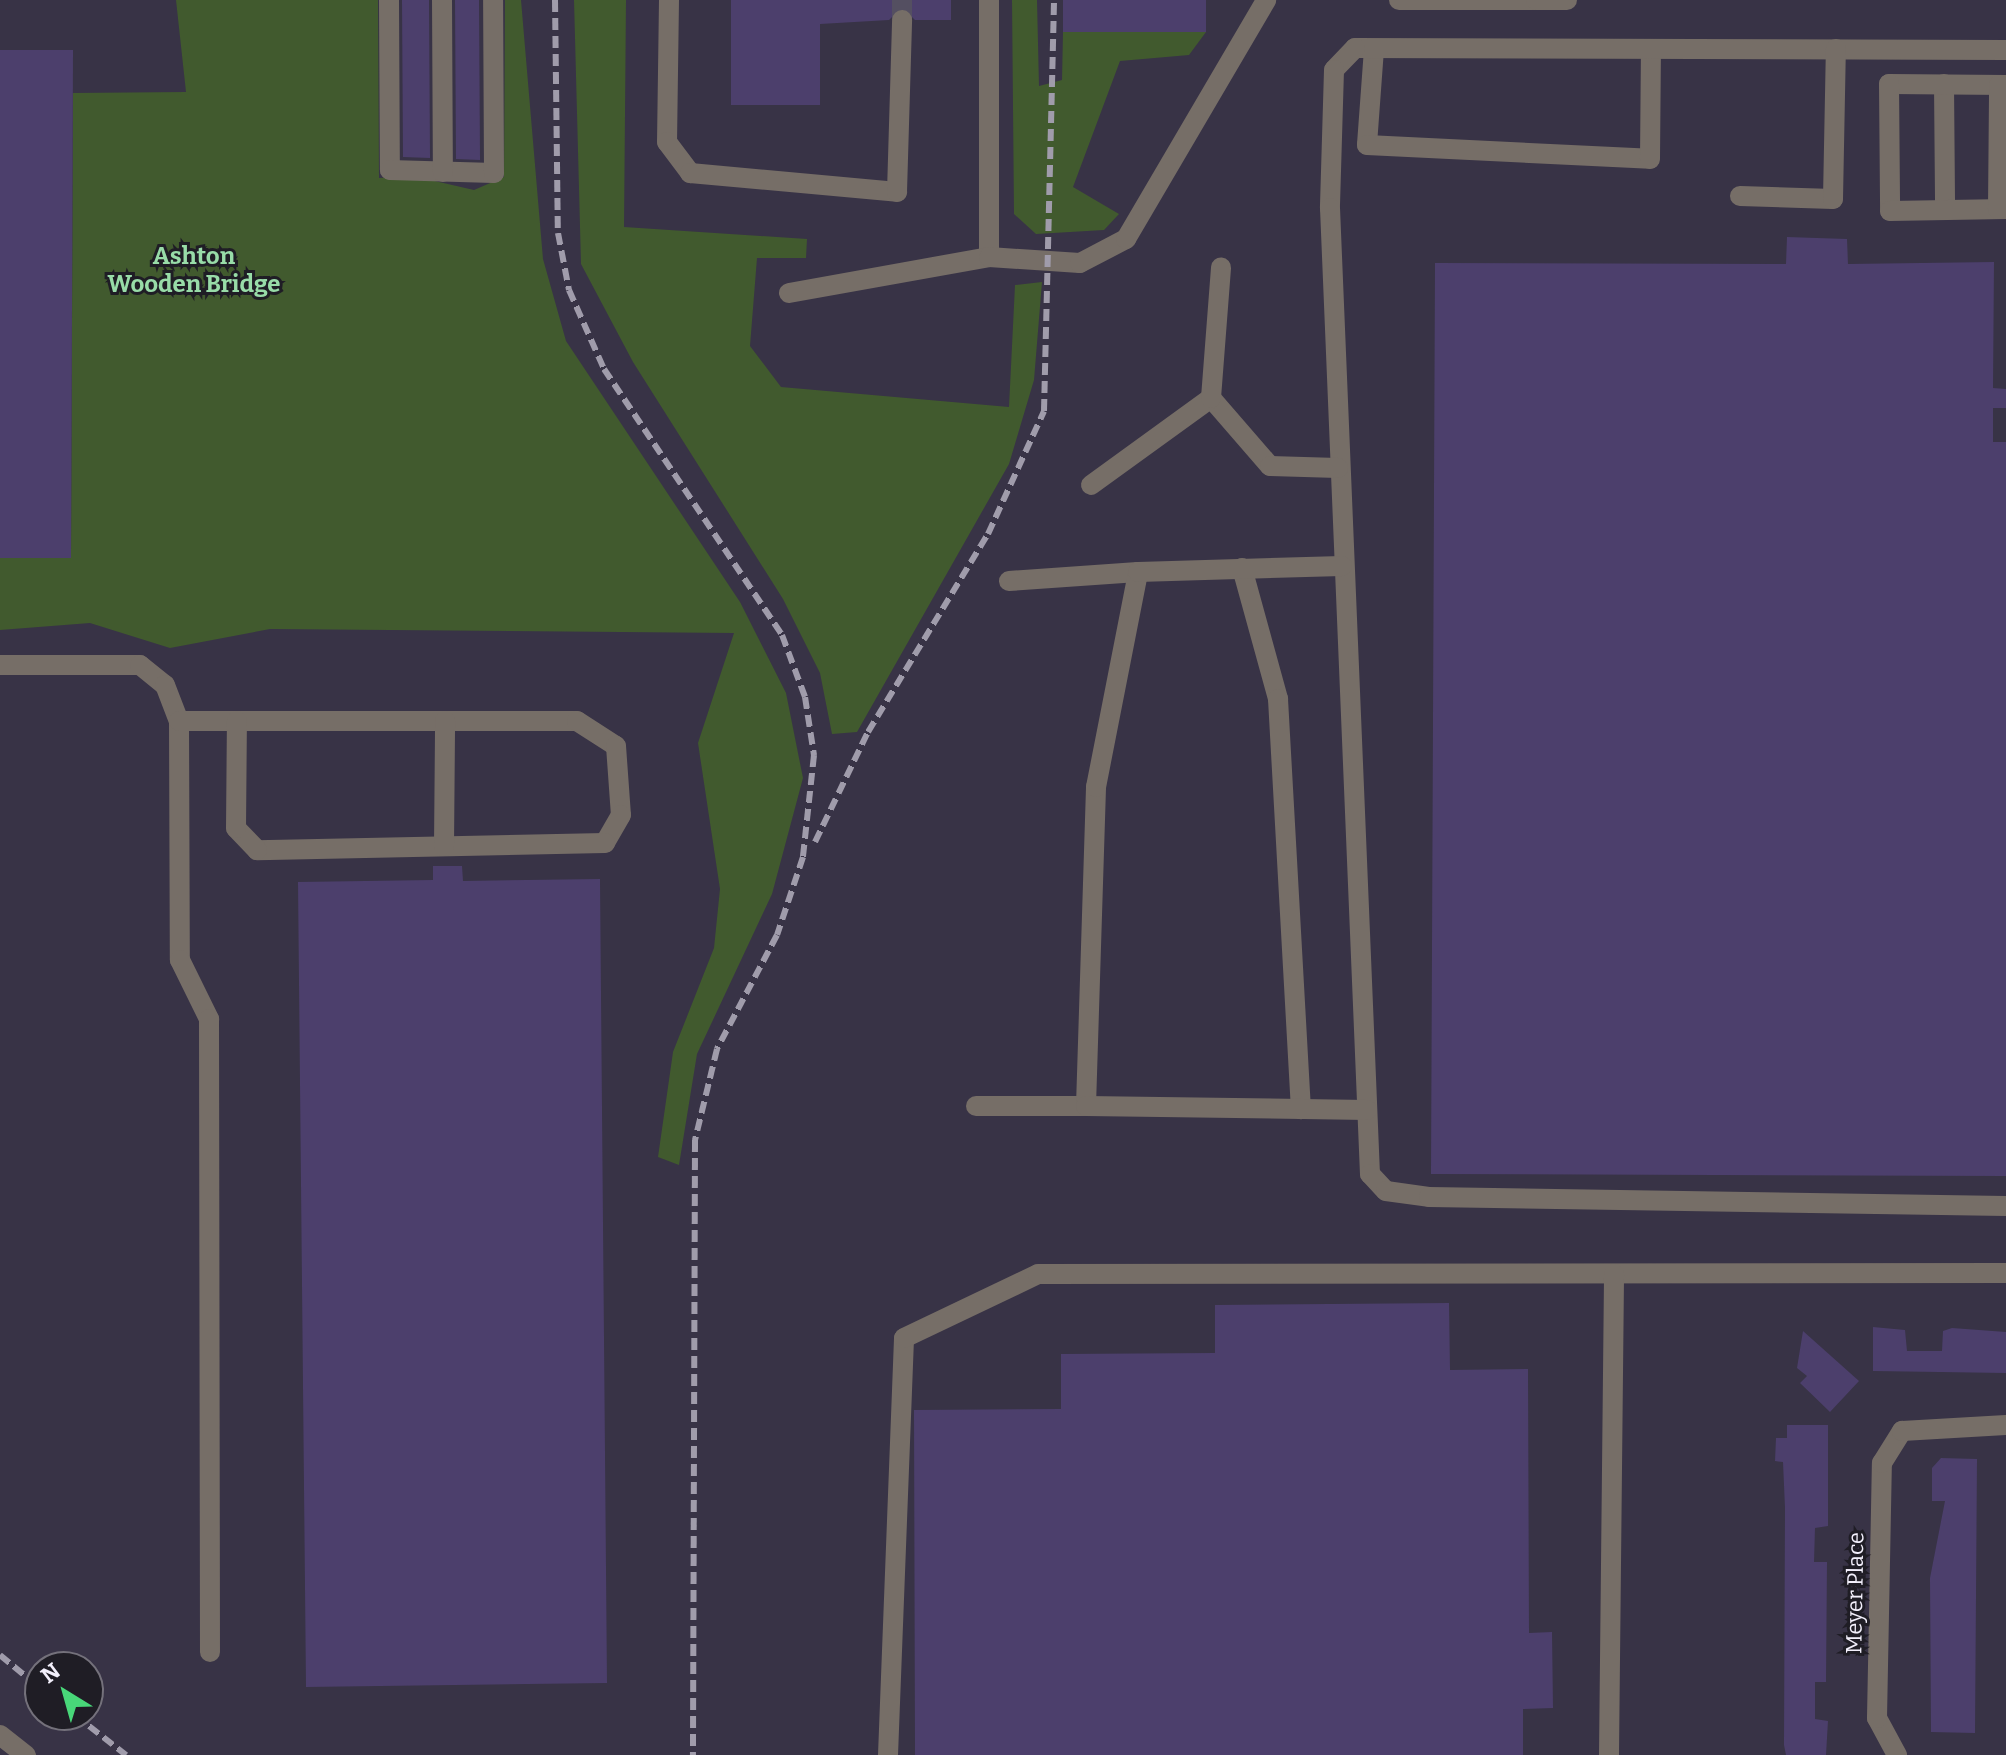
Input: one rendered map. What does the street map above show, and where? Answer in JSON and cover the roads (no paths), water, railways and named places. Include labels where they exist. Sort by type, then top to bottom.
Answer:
[{"type":"street","points":[[389,0],[390,170],[494,173],[493,0]]},
{"type":"street","points":[[442,0],[443,172]]},
{"type":"street","points":[[669,0],[667,142],[690,173],[897,192],[902,20]]},
{"type":"street","points":[[989,0],[989,257]]},
{"type":"street","points":[[789,293],[989,257],[1080,263],[1126,239],[1266,0]]},
{"type":"street","points":[[1399,0],[1567,0]]},
{"type":"street","points":[[2006,50],[1355,48],[1334,70],[1338,468],[1370,1174],[1386,1191],[2006,1206]]},
{"type":"street","points":[[1374,49],[1367,145],[1650,159],[1651,49]]},
{"type":"street","points":[[1740,196],[1833,199],[1836,49]]},
{"type":"street","points":[[1889,84],[2002,85],[2002,209],[1890,211],[1889,84]]},
{"type":"street","points":[[1944,84],[1945,210]]},
{"type":"street","points":[[1221,267],[1211,398],[1270,466],[1338,468]]},
{"type":"street","points":[[1091,485],[1211,398]]},
{"type":"street","points":[[1009,581],[1138,572],[1342,566]]},
{"type":"street","points":[[1242,568],[1278,699],[1301,1109]]},
{"type":"street","points":[[1086,1106],[1096,787],[1138,572]]},
{"type":"street","points":[[0,665],[140,665],[165,685],[179,721],[180,960],[209,1019],[210,1652]]},
{"type":"street","points":[[179,721],[237,721],[577,721],[616,746],[621,815],[605,843],[257,850],[236,828],[237,721]]},
{"type":"street","points":[[444,846],[445,721]]},
{"type":"street","points":[[976,1106],[1367,1110]]},
{"type":"street","points":[[888,1755],[904,1338],[1038,1274],[2006,1273]]},
{"type":"street","points":[[1609,1755],[1614,1274]]},
{"type":"street","name":"Meyer Place","points":[[1897,1755],[1877,1718],[1882,1463],[1902,1431],[2006,1425]]},
{"type":"street","points":[[0,1735],[26,1755]]},
{"type":"tunnel","points":[[902,0],[902,20]]},
{"type":"railway","points":[[555,0],[558,233],[569,290],[604,369],[782,635],[805,697],[814,755],[803,857],[777,935],[717,1049],[695,1140],[693,1755]]},
{"type":"railway","points":[[815,842],[868,732],[988,534],[1044,411],[1054,0]]},
{"type":"railway","points":[[0,1655],[24,1675]]},
{"type":"railway","points":[[95,1731],[126,1755]]},
{"type":"district","name":"Ashton Wooden Bridge","points":[[194,271]]}]
